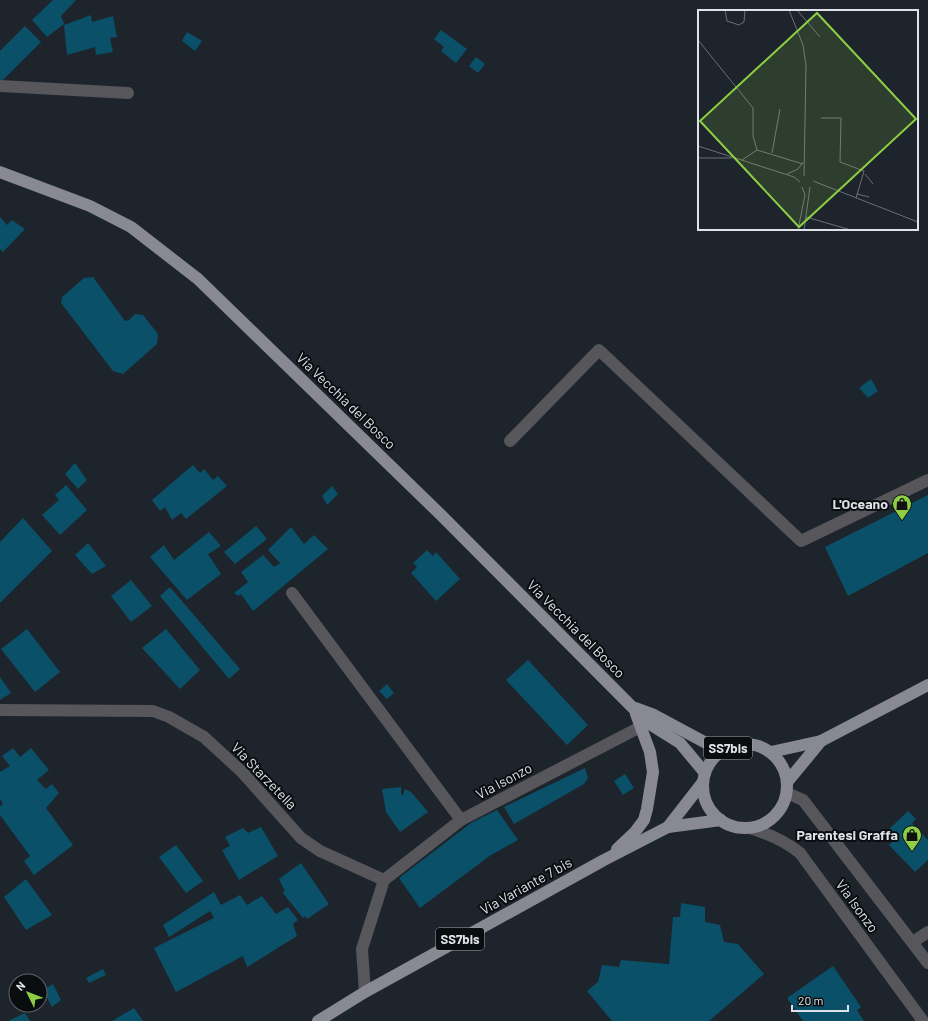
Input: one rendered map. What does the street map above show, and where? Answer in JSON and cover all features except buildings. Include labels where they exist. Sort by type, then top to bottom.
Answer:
[{"type":"main road","name":"Via Vecchia del Bosco","points":[[0,172],[90,206],[131,227],[198,279],[442,515],[632,707],[654,715],[721,751]]},
{"type":"main road","name":"SS7bis","points":[[771,752],[821,741],[928,685]]},
{"type":"main road","points":[[604,860],[635,832],[644,820],[647,809],[653,772],[644,724],[632,707]]},
{"type":"main road","points":[[644,724],[680,743],[704,777]]},
{"type":"main road","name":"SS7bis","points":[[788,787],[786,771],[780,761],[771,752],[759,746],[746,743],[733,745],[721,751],[712,760],[704,777],[704,794],[707,804],[713,813],[721,820],[735,826],[750,828],[763,824],[774,816],[782,806],[788,787],[821,741]]},
{"type":"main road","name":"Via Variante 7 bis","points":[[668,827],[704,777]]},
{"type":"main road","name":"Via Variante 7 bis","points":[[321,1020],[365,992],[604,860],[668,827],[721,820]]},
{"type":"street","points":[[0,86],[128,93]]},
{"type":"street","points":[[510,441],[600,350],[801,541],[928,480]]},
{"type":"street","points":[[292,593],[461,820]]},
{"type":"street","name":"Via Starzetella","points":[[0,710],[153,712],[169,717],[204,737],[242,772],[301,838],[320,851],[384,880]]},
{"type":"street","name":"Via Isonzo","points":[[384,880],[461,820],[644,724]]},
{"type":"street","name":"Via Isonzo","points":[[788,787],[803,800],[928,963]]},
{"type":"street","name":"Via Isonzo","points":[[750,828],[769,834],[788,843],[800,853],[923,1021]]},
{"type":"street","points":[[365,992],[362,949],[384,880]]},
{"type":"street","points":[[913,942],[928,932]]},
{"type":"place","name":"L'Oceano","points":[[902,521]]},
{"type":"place","name":"Parentesi Graffa","points":[[912,852]]}]
